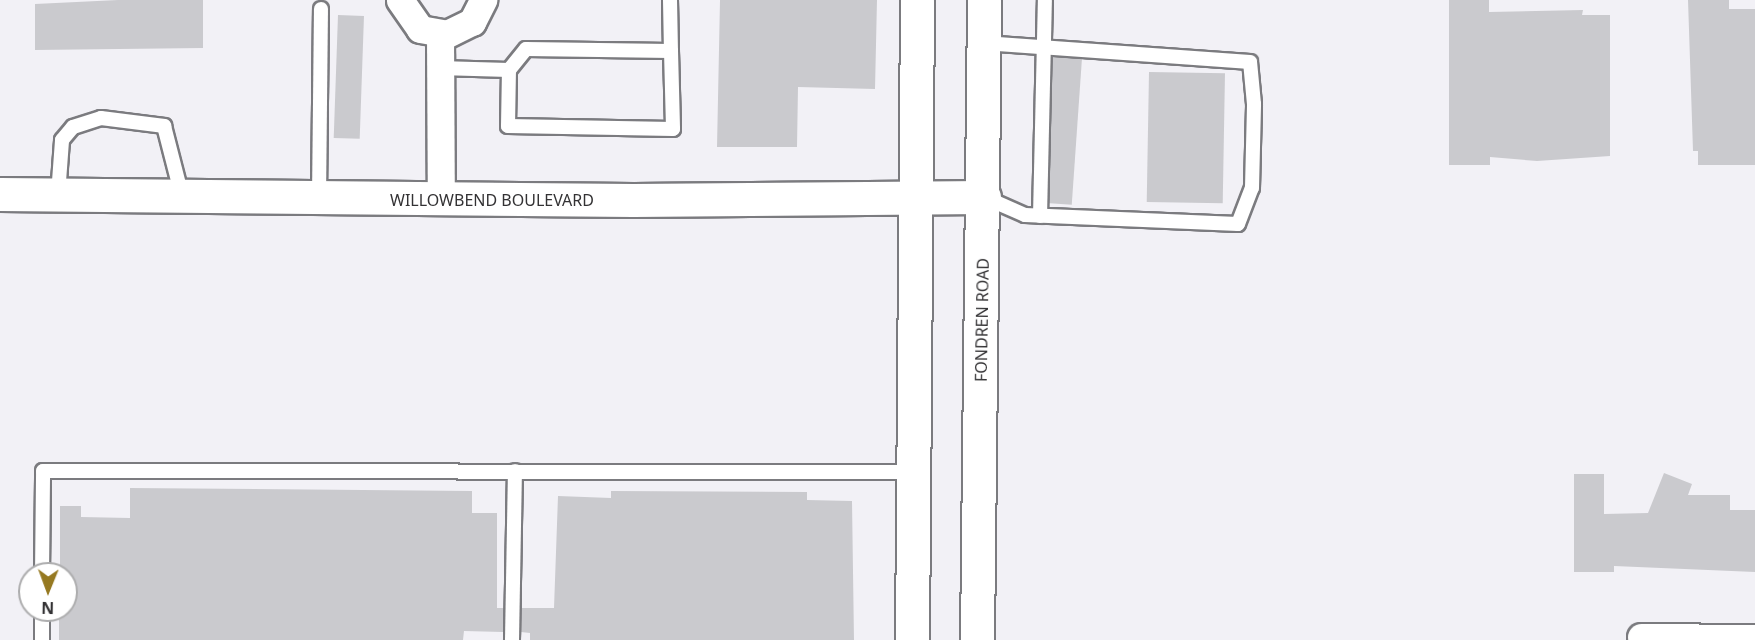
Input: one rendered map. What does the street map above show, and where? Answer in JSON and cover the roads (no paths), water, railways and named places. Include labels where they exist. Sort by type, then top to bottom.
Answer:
[{"type":"main road","points":[[912,640],[917,0]]},
{"type":"main road","name":"FONDREN ROAD","points":[[978,640],[984,197],[984,0]]},
{"type":"main road","name":"WILLOWBEND BOULEVARD","points":[[0,194],[441,200],[984,197]]},
{"type":"street","points":[[400,0],[420,29],[440,34],[472,22],[483,0]]},
{"type":"street","points":[[440,34],[441,200]]},
{"type":"street","points":[[1641,637],[1755,638]]},
{"type":"lane","points":[[670,0],[673,129],[508,126],[509,70],[526,49],[671,51]]},
{"type":"lane","points":[[1040,216],[1045,0]]},
{"type":"lane","points":[[319,198],[321,9]]},
{"type":"lane","points":[[984,43],[1044,44],[1250,62],[1254,104],[1252,188],[1238,224],[1025,215],[984,197]]},
{"type":"lane","points":[[439,68],[509,70]]},
{"type":"lane","points":[[58,195],[62,140],[73,127],[101,118],[164,126],[182,196]]},
{"type":"lane","points":[[42,562],[43,471],[914,472]]},
{"type":"lane","points":[[512,640],[515,471]]},
{"type":"lane","points":[[42,622],[42,640]]}]
